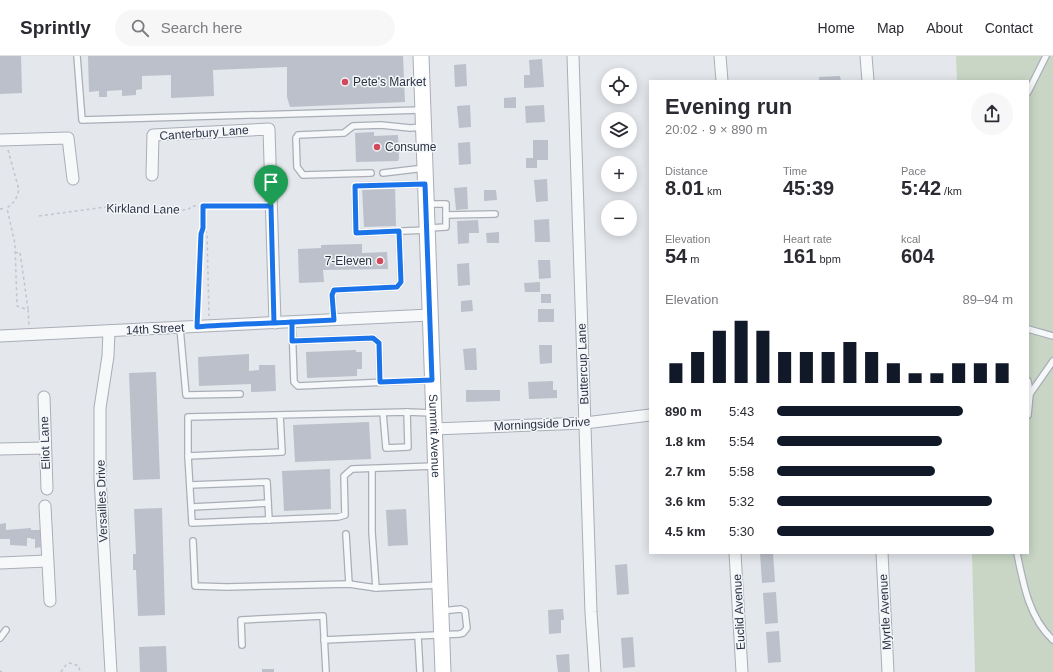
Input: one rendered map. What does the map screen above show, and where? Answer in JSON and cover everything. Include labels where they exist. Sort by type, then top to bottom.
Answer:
[{"type":"main road","name":"Summit Avenue","points":[[421,56],[443,672]]},
{"type":"street","name":"Buttercup Lane","points":[[573,56],[591,612],[595,672]]},
{"type":"street","points":[[720,56],[722,80]]},
{"type":"street","points":[[866,56],[868,80]]},
{"type":"street","name":"Canterbury Lane","points":[[152,175],[153,135],[268,129],[271,206]]},
{"type":"street","points":[[3,140],[68,138],[73,179]]},
{"type":"street","points":[[271,206],[274,323]]},
{"type":"street","name":"14th Street","points":[[0,336],[430,316]]},
{"type":"street","name":"Versailles Drive","points":[[109,331],[108,356],[100,408],[100,478],[111,672]]},
{"type":"street","name":"Eliot Lane","points":[[44,397],[47,490]]},
{"type":"street","name":"Morningside Drive","points":[[434,429],[585,423],[649,415]]},
{"type":"street","points":[[0,449],[45,448]]},
{"type":"street","points":[[46,506],[47,561],[50,601]]},
{"type":"street","name":"Euclid Avenue","points":[[735,554],[742,672]]},
{"type":"street","name":"Myrtle Avenue","points":[[882,554],[888,672]]},
{"type":"street","points":[[0,563],[47,561]]},
{"type":"lane","points":[[77,56],[82,120],[423,110]]},
{"type":"lane","points":[[1029,90],[1047,57]]},
{"type":"lane","points":[[372,173],[304,175],[297,167],[296,138],[298,135],[344,133],[353,126],[381,125],[410,128],[424,127]]},
{"type":"lane","points":[[383,173],[425,168]]},
{"type":"lane","points":[[425,184],[355,186],[356,233],[446,227],[446,204],[426,204]]},
{"type":"lane","points":[[446,215],[495,214]]},
{"type":"lane","points":[[334,320],[332,295],[334,290],[397,287],[401,282],[399,231]]},
{"type":"lane","points":[[292,322],[294,382],[298,386],[432,380]]},
{"type":"lane","points":[[180,328],[186,395],[240,394]]},
{"type":"lane","points":[[1029,329],[1053,336]]},
{"type":"lane","points":[[292,341],[373,338],[379,343],[380,382]]},
{"type":"lane","points":[[1030,394],[1053,361]]},
{"type":"lane","points":[[1029,388],[1029,404]]},
{"type":"lane","points":[[434,413],[407,412],[188,418],[188,456],[192,523],[338,517],[345,515],[344,476],[352,469],[436,466]]},
{"type":"lane","points":[[383,413],[386,448],[408,447],[407,412]]},
{"type":"lane","points":[[188,456],[282,452],[280,415]]},
{"type":"lane","points":[[372,469],[372,532],[376,588]]},
{"type":"lane","points":[[190,485],[268,482],[269,520]]},
{"type":"lane","points":[[192,507],[268,503]]},
{"type":"lane","points":[[346,534],[349,584]]},
{"type":"lane","points":[[193,541],[195,586],[227,587],[349,584],[376,588],[440,585]]},
{"type":"lane","points":[[1017,554],[1029,600],[1037,619],[1053,640]]},
{"type":"lane","points":[[324,640],[459,634],[467,628],[464,610],[441,611]]},
{"type":"lane","points":[[242,645],[241,620],[323,616],[326,672]]},
{"type":"lane","points":[[0,630],[6,630],[0,638]]},
{"type":"lane","points":[[418,636],[420,672]]},
{"type":"path","points":[[0,209],[7,208],[15,201],[19,190],[3,140]]},
{"type":"path","name":"Kirkland Lane","points":[[39,216],[106,208],[178,211],[189,209],[192,206],[271,206]]},
{"type":"path","points":[[197,327],[203,206]]},
{"type":"path","points":[[7,208],[14,237],[17,306],[28,310]]},
{"type":"path","points":[[203,228],[207,233],[209,326]]},
{"type":"path","points":[[15,253],[20,252],[30,335]]},
{"type":"path","points":[[61,672],[66,665],[70,663],[79,666],[80,672]]},
{"type":"green space","points":[[956,56],[1053,56],[1053,672],[975,672],[972,554],[1029,554],[1029,80],[957,80]]},
{"type":"building","points":[[0,56],[21,56],[22,93],[0,94]]},
{"type":"building","points":[[88,56],[403,56],[405,102],[290,107],[287,97],[287,67],[213,70],[214,96],[171,98],[171,75],[142,76],[142,89],[136,90],[136,95],[122,96],[122,90],[107,91],[107,97],[99,97],[99,91],[89,92]]},
{"type":"building","points":[[542,59],[544,87],[524,88],[524,75],[530,75],[529,60]]},
{"type":"building","points":[[466,64],[467,86],[455,87],[454,65]]},
{"type":"building","points":[[840,76],[841,80],[819,80],[819,77]]},
{"type":"building","points":[[516,97],[516,108],[504,108],[504,98]]},
{"type":"building","points":[[470,105],[471,127],[459,128],[457,106]]},
{"type":"building","points":[[544,105],[545,122],[526,123],[525,106]]},
{"type":"building","name":"Consume","points":[[374,132],[374,136],[398,135],[398,161],[356,162],[355,133]]},
{"type":"building","points":[[533,140],[548,140],[548,160],[537,160],[537,168],[526,168],[526,158],[533,158]]},
{"type":"building","points":[[470,142],[471,164],[459,165],[458,143]]},
{"type":"building","points":[[547,179],[548,201],[536,202],[534,180]]},
{"type":"building","points":[[395,186],[396,226],[364,227],[362,187]]},
{"type":"building","points":[[467,187],[468,209],[456,210],[454,188]]},
{"type":"building","points":[[484,190],[496,190],[497,200],[484,201]]},
{"type":"building","points":[[549,219],[550,242],[535,242],[534,220]]},
{"type":"building","points":[[478,220],[479,233],[469,233],[469,243],[458,244],[457,221]]},
{"type":"building","points":[[499,232],[499,243],[487,243],[486,233]]},
{"type":"building","points":[[362,244],[362,253],[387,252],[388,269],[323,270],[324,282],[299,283],[298,249],[321,248],[321,245]]},
{"type":"building","points":[[538,260],[550,260],[551,278],[539,279]]},
{"type":"building","points":[[469,263],[470,285],[458,286],[457,264]]},
{"type":"building","points":[[540,282],[540,292],[525,292],[524,283]]},
{"type":"building","points":[[541,294],[551,294],[551,303],[541,303]]},
{"type":"building","points":[[472,300],[473,311],[461,312],[461,301]]},
{"type":"building","points":[[538,309],[554,309],[554,322],[538,322]]},
{"type":"building","points":[[539,345],[552,345],[552,363],[540,364]]},
{"type":"building","points":[[476,348],[477,370],[465,370],[463,349]]},
{"type":"building","points":[[356,350],[356,352],[362,352],[362,369],[357,369],[357,376],[307,378],[306,352]]},
{"type":"building","points":[[249,354],[249,371],[259,370],[259,365],[275,365],[276,391],[251,392],[251,384],[199,386],[198,357]]},
{"type":"building","points":[[156,372],[160,479],[133,480],[129,373]]},
{"type":"building","points":[[553,381],[553,390],[557,390],[557,398],[529,399],[528,382]]},
{"type":"building","points":[[466,390],[500,390],[500,401],[466,402]]},
{"type":"building","points":[[369,422],[371,459],[295,462],[293,425]]},
{"type":"building","points":[[330,469],[331,509],[284,511],[282,471]]},
{"type":"building","points":[[162,508],[165,615],[138,616],[136,570],[133,570],[133,554],[136,554],[134,509]]},
{"type":"building","points":[[406,509],[408,545],[388,546],[386,510]]},
{"type":"building","points":[[6,523],[6,530],[31,528],[31,530],[40,530],[41,547],[35,548],[35,539],[31,538],[27,538],[27,546],[10,545],[10,539],[0,539],[0,524]]},
{"type":"building","points":[[760,554],[773,554],[775,582],[762,583]]},
{"type":"building","points":[[627,564],[629,594],[617,595],[615,565]]},
{"type":"building","points":[[776,592],[778,623],[765,624],[763,593]]},
{"type":"building","points":[[563,609],[564,620],[561,620],[561,633],[549,634],[548,610]]},
{"type":"building","points":[[779,631],[781,662],[768,663],[766,632]]},
{"type":"building","points":[[633,637],[635,667],[623,668],[621,638]]},
{"type":"building","points":[[166,646],[167,672],[140,672],[139,647]]},
{"type":"building","points":[[569,654],[570,672],[558,672],[556,655]]},
{"type":"building","points":[[262,669],[274,669],[274,672],[262,672]]},
{"type":"place","name":"Pete's Market","points":[[345,82]]},
{"type":"place","name":"Consume","points":[[377,147]]},
{"type":"place","name":"7-Eleven","points":[[380,261]]},
{"type":"route","points":[[271,206],[203,206],[197,327],[209,326],[274,323],[292,322],[292,341],[373,338],[379,343],[380,382],[432,380],[425,184],[355,186],[356,233],[399,231],[401,282],[397,287],[334,290],[332,295],[334,320],[274,323],[271,206]]}]
